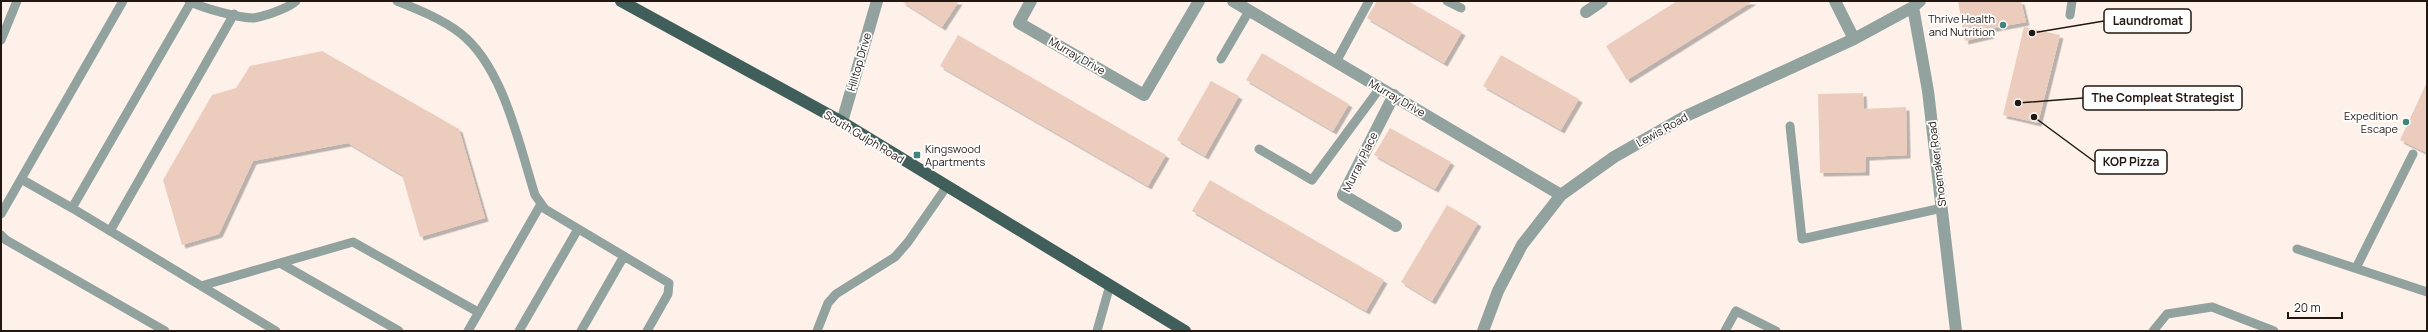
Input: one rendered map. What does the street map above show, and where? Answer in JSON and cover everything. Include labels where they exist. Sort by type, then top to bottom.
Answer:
[{"type":"main road","name":"South Gulph Road","points":[[626,2],[842,122],[1185,331]]},
{"type":"street","name":"Hilltop Drive","points":[[842,122],[877,1]]},
{"type":"street","name":"Murray Drive","points":[[1031,1],[1019,23],[1144,95],[1199,1]]},
{"type":"street","name":"Murray Drive","points":[[1233,1],[1561,195]]},
{"type":"street","points":[[1586,12],[1602,1]]},
{"type":"street","points":[[1835,1],[1854,39]]},
{"type":"street","name":"Lewis Road","points":[[1483,331],[1498,291],[1522,245],[1561,195],[1614,157],[1686,116],[1854,39],[1917,4]]},
{"type":"street","name":"Shoemaker Road","points":[[1917,4],[1956,331]]},
{"type":"street","name":"Murray Place","points":[[1394,95],[1343,195],[1396,226]]},
{"type":"lane","points":[[1,40],[17,1]]},
{"type":"lane","points":[[1,214],[123,1]]},
{"type":"lane","points":[[72,208],[190,1],[201,7],[253,18],[290,6],[296,1]]},
{"type":"lane","points":[[396,1],[460,33],[478,53],[502,90],[534,194],[545,209],[670,282],[668,294],[648,331]]},
{"type":"lane","points":[[1336,62],[1369,1]]},
{"type":"lane","points":[[1447,1],[1461,8]]},
{"type":"lane","points":[[2070,15],[2072,1]]},
{"type":"lane","points":[[1221,59],[1249,11]]},
{"type":"lane","points":[[110,231],[234,14]]},
{"type":"lane","points":[[1258,150],[1312,180],[1380,88]]},
{"type":"lane","points":[[1790,126],[1802,239],[1942,208]]},
{"type":"lane","points":[[2356,268],[2413,154]]},
{"type":"lane","points":[[21,179],[72,208],[276,331]]},
{"type":"lane","points":[[817,331],[828,303],[836,294],[895,257],[908,242],[947,186]]},
{"type":"lane","points":[[468,331],[541,204]]},
{"type":"lane","points":[[520,331],[578,229]]},
{"type":"lane","points":[[1,235],[6,240],[165,331]]},
{"type":"lane","points":[[201,286],[353,242],[478,312]]},
{"type":"lane","points":[[2297,249],[2427,292]]},
{"type":"lane","points":[[581,331],[624,256]]},
{"type":"lane","points":[[280,263],[399,331]]},
{"type":"lane","points":[[1097,331],[1110,285]]},
{"type":"lane","points":[[2153,331],[2167,314],[2212,307],[2274,331]]},
{"type":"lane","points":[[1725,331],[1736,311],[1776,331]]},
{"type":"building","points":[[901,1],[959,1],[942,27]]},
{"type":"building","points":[[1377,1],[1408,1],[1462,32],[1444,63],[1367,18]]},
{"type":"building","points":[[1677,1],[1753,1],[1627,80],[1606,46]]},
{"type":"building","points":[[1958,1],[2021,1],[2026,22],[1989,29],[1991,35],[1965,41]]},
{"type":"building","points":[[2024,27],[2060,35],[2038,123],[2003,115]]},
{"type":"building","points":[[958,35],[1166,155],[1148,186],[940,66]]},
{"type":"building","points":[[322,51],[459,129],[485,218],[420,237],[402,175],[348,143],[253,161],[219,234],[182,245],[163,180],[212,95],[236,88],[250,66]]},
{"type":"building","points":[[1262,53],[1349,104],[1333,131],[1246,80]]},
{"type":"building","points":[[1501,55],[1579,99],[1561,130],[1483,86]]},
{"type":"building","points":[[1211,81],[1239,96],[1205,156],[1177,140]]},
{"type":"building","points":[[2427,82],[2427,153],[2400,140]]},
{"type":"building","points":[[1863,93],[1864,109],[1906,107],[1907,155],[1866,157],[1866,172],[1820,173],[1818,94]]},
{"type":"building","points":[[1390,128],[1451,162],[1435,189],[1374,155]]},
{"type":"building","points":[[1210,180],[1384,280],[1366,311],[1192,211]]},
{"type":"building","points":[[1447,205],[1478,223],[1432,301],[1401,282]]},
{"type":"place","name":"Thrive Health and Nutrition","points":[[2003,25]]},
{"type":"place","name":"Laundromat","points":[[2032,33]]},
{"type":"place","name":"The Compleat Strategist","points":[[2018,103]]},
{"type":"place","name":"KOP Pizza","points":[[2034,117]]},
{"type":"place","name":"Expedition Escape","points":[[2406,122]]},
{"type":"place","name":"Kingswood Apartments","points":[[917,155]]}]
